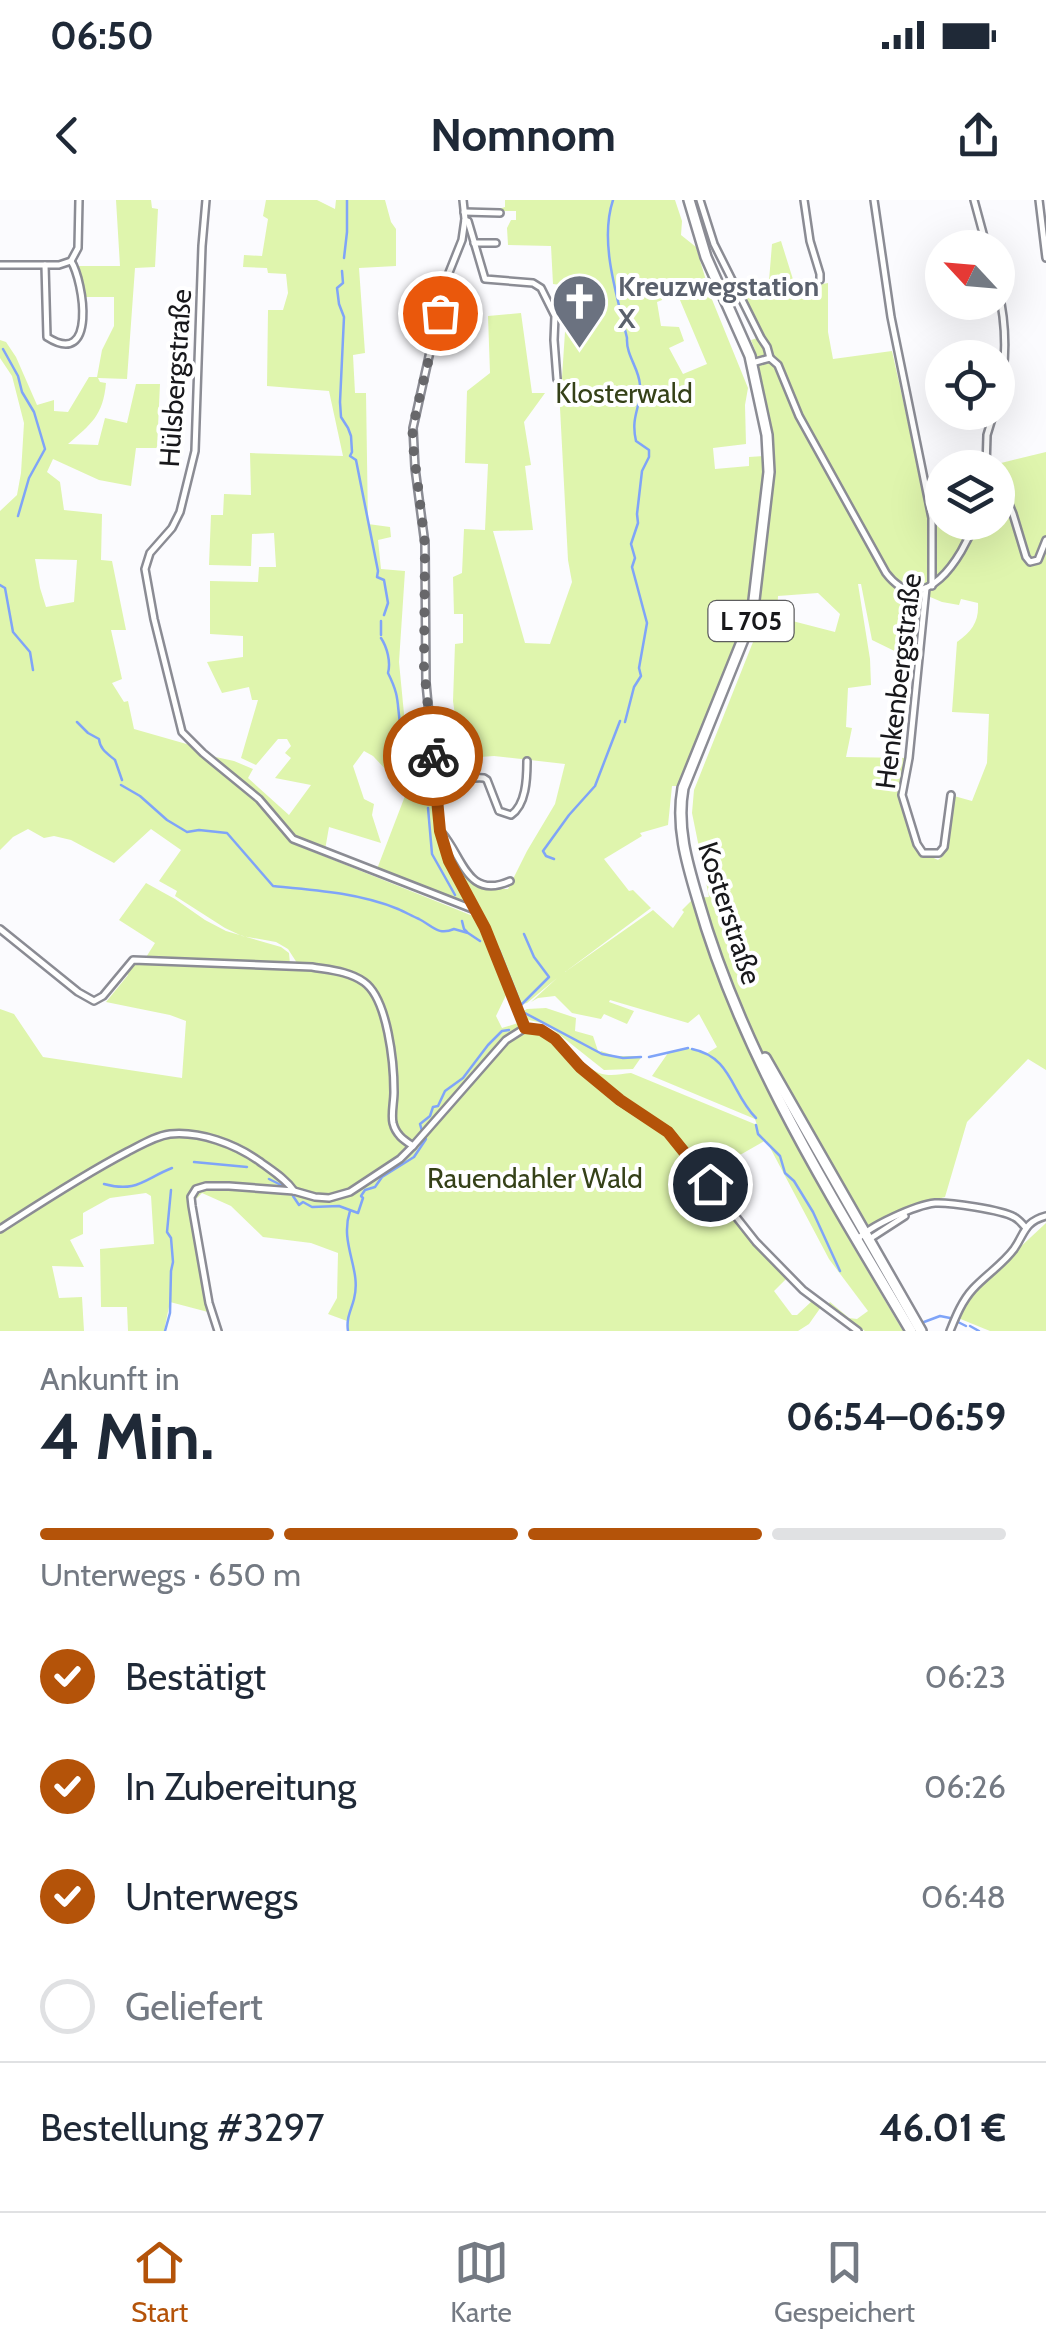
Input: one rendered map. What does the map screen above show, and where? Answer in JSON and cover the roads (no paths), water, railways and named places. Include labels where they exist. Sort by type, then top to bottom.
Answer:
[{"type":"main road","name":"Kosterstraße","points":[[689,200],[706,257],[752,363],[767,435],[769,472],[754,608],[684,788],[680,811],[684,845],[715,957],[752,1044],[796,1131],[863,1237],[911,1331]]},
{"type":"main road","name":"Kosterstraße","points":[[890,1286],[921,1331]]},
{"type":"street","points":[[0,265],[59,265],[71,261],[79,244],[78,200]]},
{"type":"street","name":"Hülsbergstraße","points":[[206,200],[195,451],[180,512],[150,553],[145,569],[182,732],[259,799],[292,839],[475,910]]},
{"type":"street","points":[[463,200],[462,240],[446,280],[413,428],[425,544],[424,667],[440,831],[449,861],[485,928],[525,1028]]},
{"type":"street","points":[[700,200],[714,244],[770,358],[778,365],[809,435],[893,582],[903,588],[929,587],[939,581],[967,540]]},
{"type":"street","points":[[804,200],[820,280]]},
{"type":"street","name":"Henkenbergstraße","points":[[874,200],[891,317],[930,507],[929,587],[902,795],[923,853],[939,852],[944,847],[951,795]]},
{"type":"street","points":[[974,200],[982,230]]},
{"type":"street","points":[[1040,200],[1046,258]]},
{"type":"street","points":[[464,215],[500,212]]},
{"type":"street","points":[[464,215],[486,279],[533,283],[542,288],[555,316],[557,380]]},
{"type":"street","points":[[474,242],[496,244]]},
{"type":"street","points":[[44,265],[47,337],[71,343],[80,337],[83,327],[79,280],[71,261]]},
{"type":"street","points":[[752,363],[770,358]]},
{"type":"street","points":[[1015,521],[1027,560],[1038,560],[1046,540]]},
{"type":"street","points":[[434,763],[452,780],[484,778],[499,811],[511,815],[519,808],[527,761]]},
{"type":"street","points":[[440,831],[468,876],[491,886],[510,882]]},
{"type":"street","points":[[0,929],[78,992],[94,1000],[103,996],[133,960],[312,967],[362,981],[378,1000],[384,1018],[394,1090],[394,1127],[413,1146]]},
{"type":"street","points":[[218,1331],[192,1206],[198,1187],[341,1196],[378,1174],[413,1146],[489,1057],[525,1028],[541,1030],[555,1039],[580,1067],[620,1100],[668,1132],[756,1242],[803,1290],[858,1331]]},
{"type":"street","points":[[0,1229],[91,1171],[170,1134],[191,1135],[235,1148],[273,1171],[294,1191]]},
{"type":"street","points":[[863,1237],[916,1209],[936,1203],[1009,1215],[1026,1228]]},
{"type":"street","points":[[950,1331],[967,1296],[1013,1250],[1026,1228],[1046,1216]]},
{"type":"waterway","points":[[344,258],[347,200]]},
{"type":"waterway","points":[[613,200],[608,233],[611,269],[628,351],[639,379],[636,441],[649,450],[631,544],[635,558],[632,567],[647,623],[641,676],[625,722]]},
{"type":"waterway","points":[[342,271],[343,283],[337,288],[344,317],[341,417],[351,436],[350,456],[356,460],[377,577],[384,580],[388,603],[384,615]]},
{"type":"waterway","points":[[3,349],[34,412],[45,449],[29,478],[18,516]]},
{"type":"waterway","points":[[0,585],[5,588],[13,632],[30,652],[33,670]]},
{"type":"waterway","points":[[381,621],[381,635]]},
{"type":"waterway","points":[[381,638],[397,695],[403,736],[423,782]]},
{"type":"waterway","points":[[554,859],[543,851],[595,786],[620,721]]},
{"type":"waterway","points":[[77,722],[99,739],[115,760],[122,780]]},
{"type":"waterway","points":[[121,785],[187,832],[227,833],[273,886],[368,899],[398,909],[440,931],[454,929],[480,941]]},
{"type":"waterway","points":[[428,808],[432,854],[455,895]]},
{"type":"waterway","points":[[462,921],[467,932]]},
{"type":"waterway","points":[[499,950],[521,1005],[549,977],[524,934]]},
{"type":"waterway","points":[[523,1012],[602,1054],[641,1057]]},
{"type":"waterway","points":[[422,1131],[420,1124],[438,1106],[445,1091],[463,1078],[502,1031],[509,1030]]},
{"type":"waterway","points":[[649,1057],[688,1048]]},
{"type":"waterway","points":[[692,1049],[705,1053],[723,1068],[756,1118]]},
{"type":"waterway","points":[[756,1125],[758,1134],[780,1156],[785,1173],[813,1212],[840,1271]]},
{"type":"waterway","points":[[293,1196],[299,1205],[303,1202],[312,1207],[339,1206],[358,1213],[365,1190],[375,1187],[382,1177],[414,1157],[426,1139]]},
{"type":"waterway","points":[[194,1162],[247,1167]]},
{"type":"waterway","points":[[104,1184],[133,1186],[172,1168]]},
{"type":"waterway","points":[[269,1179],[283,1186]]},
{"type":"waterway","points":[[165,1331],[173,1262],[167,1232],[171,1190]]},
{"type":"waterway","points":[[348,1331],[356,1288],[347,1234],[350,1211]]},
{"type":"waterway","points":[[924,1322],[940,1316],[950,1318]]},
{"type":"waterway","points":[[958,1322],[966,1326]]},
{"type":"waterway","points":[[970,1326],[979,1331]]},
{"type":"place","name":"Kreuzwegstation X","points":[[579,351]]},
{"type":"park label","name":"Klosterwald","points":[[624,393]]},
{"type":"park label","name":"Rauendahler Wald","points":[[535,1178]]}]
